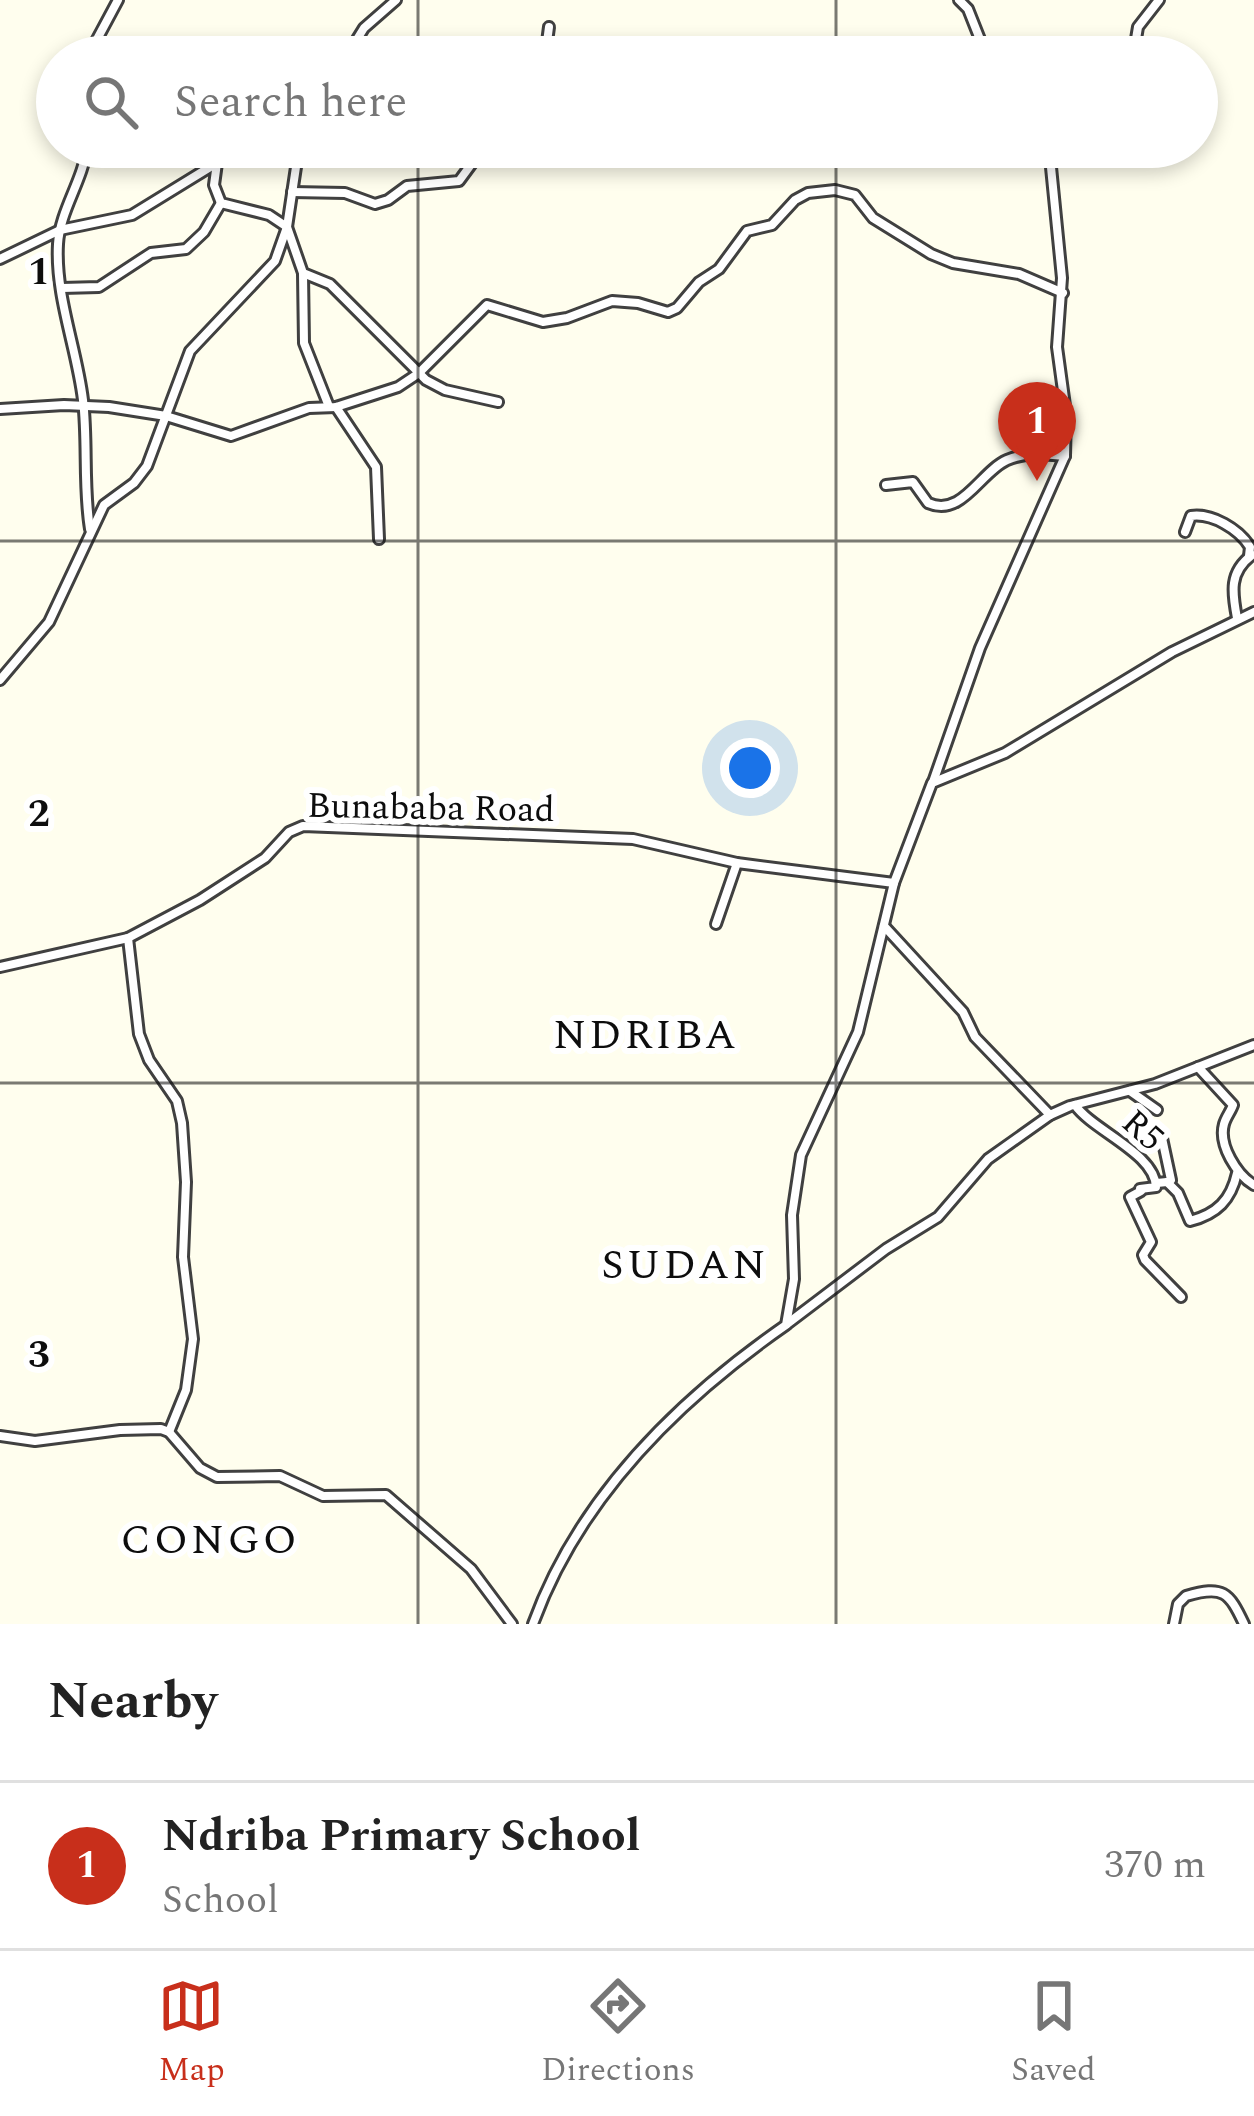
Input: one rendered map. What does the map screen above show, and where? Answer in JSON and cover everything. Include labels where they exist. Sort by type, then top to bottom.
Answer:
[{"type":"street","points":[[99,36],[118,0]]},
{"type":"street","points":[[361,36],[374,17],[396,0]]},
{"type":"street","points":[[959,0],[979,36]]},
{"type":"street","points":[[1136,36],[1138,27],[1160,0]]},
{"type":"street","points":[[548,36],[549,27]]},
{"type":"street","points":[[84,168],[58,245],[84,404],[84,484],[90,531]]},
{"type":"street","points":[[0,259],[60,230],[132,215],[210,168]]},
{"type":"street","points":[[216,168],[214,185],[221,202]]},
{"type":"street","points":[[0,680],[49,622],[104,505],[142,474],[190,351],[275,261],[287,226],[296,168]]},
{"type":"street","points":[[292,191],[345,193],[383,203],[407,186],[459,181],[469,168]]},
{"type":"street","points":[[786,1325],[794,1279],[795,1179],[810,1133],[858,1032],[894,883],[980,647],[1065,456],[1066,413],[1058,346],[1063,293],[1051,168]]},
{"type":"street","points":[[0,409],[84,404],[166,416],[231,436],[389,391],[419,373],[487,304],[543,322],[612,302],[668,311],[677,308],[699,282],[719,269],[747,231],[772,225],[800,196],[821,191],[855,195],[873,218],[943,259],[1019,274],[1063,293]]},
{"type":"street","points":[[221,202],[268,215],[287,226],[303,273],[304,343],[332,406],[376,467],[379,539]]},
{"type":"street","points":[[62,288],[99,287],[152,253],[186,249],[204,232],[221,202]]},
{"type":"street","points":[[49,238],[58,245]]},
{"type":"street","points":[[303,273],[330,284],[419,373],[445,390],[498,402]]},
{"type":"street","points":[[886,485],[913,482],[928,503],[945,506],[965,498],[989,471],[1012,458],[1065,456]]},
{"type":"street","points":[[1185,532],[1191,516],[1211,518],[1244,537],[1252,555],[1235,572],[1237,618]]},
{"type":"street","points":[[932,783],[1005,753],[1172,652],[1254,612]]},
{"type":"street","name":"Bunababa Road","points":[[0,967],[128,938],[200,900],[265,858],[289,832],[303,826],[633,839],[737,862],[894,883]]},
{"type":"street","points":[[716,924],[737,862]]},
{"type":"street","points":[[883,925],[963,1012],[975,1037],[1050,1115]]},
{"type":"street","points":[[128,938],[139,1034],[149,1060],[177,1101],[182,1123],[183,1257],[193,1339],[186,1390],[170,1432]]},
{"type":"street","points":[[533,1624],[552,1576],[647,1441],[726,1367],[938,1216],[988,1159],[1050,1115],[1254,1045]]},
{"type":"street","points":[[1198,1067],[1233,1105],[1223,1125],[1224,1136],[1237,1173],[1254,1185]]},
{"type":"street","points":[[1129,1090],[1157,1110]]},
{"type":"street","name":"R5","points":[[1075,1105],[1086,1118],[1102,1124],[1131,1155],[1139,1156],[1162,1183],[1130,1197],[1151,1242],[1144,1260],[1181,1297]]},
{"type":"street","points":[[1158,1141],[1162,1138],[1170,1167],[1171,1180],[1162,1183]]},
{"type":"street","points":[[1162,1183],[1178,1193],[1190,1221],[1197,1221],[1217,1211],[1230,1196],[1237,1173]]},
{"type":"street","points":[[0,1436],[35,1441],[144,1428],[170,1432],[200,1468],[217,1477],[280,1476],[323,1496],[386,1495],[471,1569],[512,1624]]},
{"type":"street","points":[[1174,1624],[1178,1604],[1186,1596],[1223,1592],[1231,1596],[1244,1624]]},
{"type":"place","name":"Ndriba Primary School","points":[[1037,481]]},
{"type":"district","name":"NDRIBA","points":[[646,1033]]},
{"type":"district","name":"SUDAN","points":[[685,1263]]},
{"type":"district","name":"CONGO","points":[[210,1538]]}]
